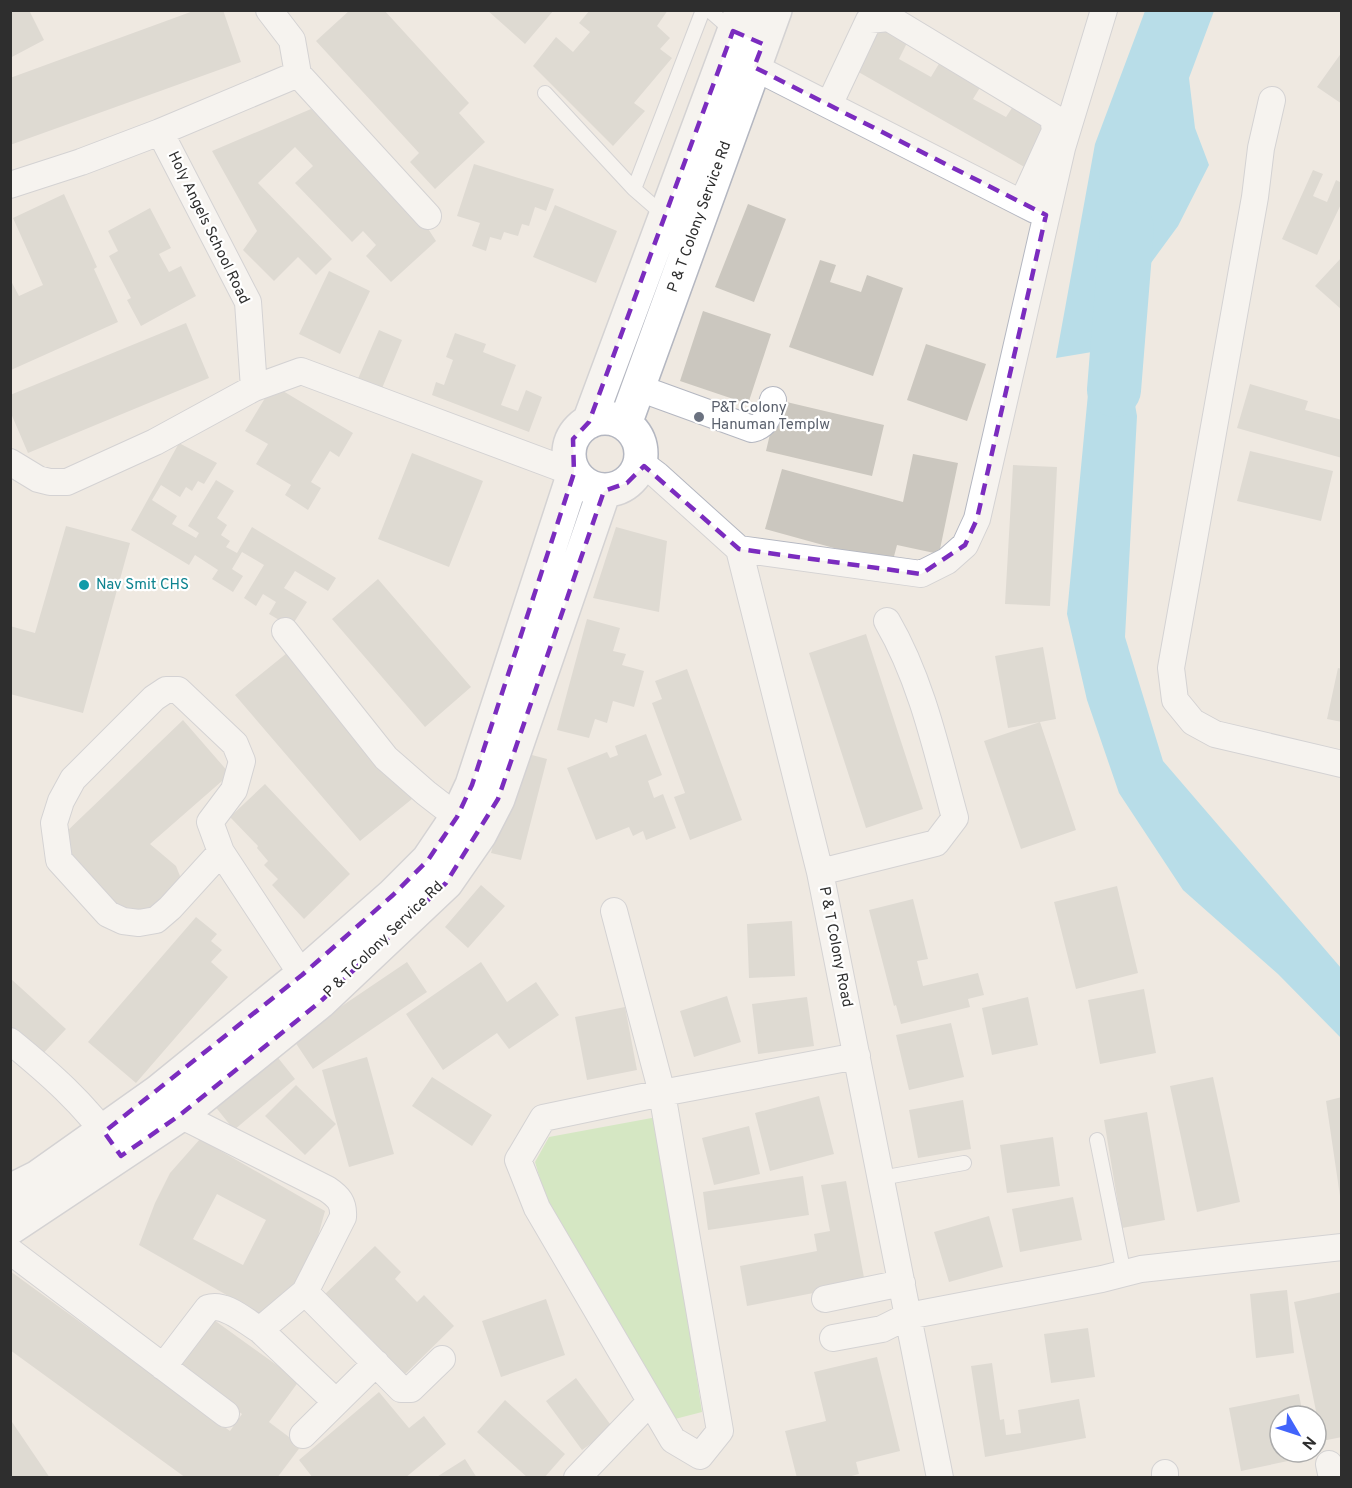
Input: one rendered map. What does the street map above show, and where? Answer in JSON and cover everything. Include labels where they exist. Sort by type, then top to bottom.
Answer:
[{"type":"street","points":[[268,10],[292,40],[298,74],[428,216]]},
{"type":"street","name":"P & T Colony Service Rd","points":[[626,424],[775,10]]},
{"type":"street","points":[[640,464],[657,475],[739,549],[921,574],[947,561],[966,545],[977,519],[1062,148],[1104,10]]},
{"type":"street","points":[[732,15],[759,55],[829,105],[1046,215]]},
{"type":"street","points":[[589,422],[665,216],[732,15]]},
{"type":"street","points":[[829,105],[869,20],[889,18],[1053,117],[1055,131],[1022,203]]},
{"type":"street","points":[[10,185],[81,162],[159,132],[298,74]]},
{"type":"street","points":[[1272,100],[1261,148],[1255,197],[1171,668],[1175,700],[1192,722],[1215,734],[1341,764]]},
{"type":"street","name":"Holy Angels School Road","points":[[159,132],[248,302],[254,388]]},
{"type":"street","points":[[10,462],[38,478],[50,482],[67,482],[155,442],[254,388],[302,371],[574,472]]},
{"type":"street","points":[[639,388],[752,429],[761,427],[767,421],[773,399]]},
{"type":"street","points":[[600,418],[612,418],[626,424],[639,440],[642,451],[636,474],[616,489],[592,488],[582,482],[574,472],[569,450],[580,429],[589,422],[600,418]]},
{"type":"street","points":[[260,1330],[305,1292],[343,1218],[344,1207],[339,1197],[327,1189],[169,1103],[302,975],[393,895],[428,860],[457,817],[472,785],[574,472]]},
{"type":"street","name":"P & T Colony Service Rd","points":[[10,1228],[112,1144],[320,1002],[446,883],[480,834],[498,799],[604,490]]},
{"type":"street","name":"P & T Colony Road","points":[[739,549],[820,872],[940,1478]]},
{"type":"street","points":[[820,872],[936,843],[955,818],[928,721],[902,647],[887,621]]},
{"type":"street","points":[[285,631],[386,758],[457,817]]},
{"type":"street","points":[[221,852],[170,908],[156,920],[139,923],[123,921],[108,914],[59,860],[54,823],[61,801],[73,779],[154,698],[166,690],[178,690],[235,744],[242,761],[234,790],[210,822],[221,852],[302,975]]},
{"type":"street","points":[[614,911],[662,1093],[720,1431],[700,1456],[673,1440],[537,1208],[518,1160],[543,1118],[662,1093],[857,1056]]},
{"type":"street","points":[[10,1041],[61,1084],[112,1144],[10,1191]]},
{"type":"street","points":[[833,1338],[882,1329],[908,1316],[1141,1269],[1341,1247]]},
{"type":"street","points":[[10,1251],[226,1414]]},
{"type":"street","points":[[825,1299],[902,1283]]},
{"type":"street","points":[[305,1292],[401,1389],[411,1389],[442,1359]]},
{"type":"street","points":[[163,1367],[208,1308],[222,1307],[260,1330],[336,1402]]},
{"type":"street","points":[[303,1435],[376,1363]]},
{"type":"street","points":[[577,1478],[650,1402]]},
{"type":"lane","points":[[634,189],[704,10]]},
{"type":"lane","points":[[545,93],[634,189],[665,216]]},
{"type":"lane","points":[[1097,1140],[1124,1274]]},
{"type":"lane","points":[[881,1178],[964,1163]]},
{"type":"highlighted area","points":[[733,31],[763,44],[754,67],[1046,215],[977,519],[965,545],[921,574],[739,549],[644,466],[627,483],[604,491],[498,799],[446,883],[401,927],[320,1002],[180,1115],[121,1156],[104,1132],[302,975],[393,895],[428,860],[457,817],[472,785],[574,473],[573,439],[589,422]]},
{"type":"green space","points":[[657,1117],[702,1412],[675,1419],[546,1199],[535,1162],[549,1137]]},
{"type":"water","points":[[1145,11],[1214,11],[1189,78],[1195,128],[1209,165],[1178,226],[1118,308],[1137,416],[1125,637],[1163,761],[1341,968],[1341,1038],[1278,974],[1183,890],[1119,793],[1087,700],[1067,614],[1092,352],[1056,358],[1095,144]]},
{"type":"building","points":[[10,10],[29,10],[44,40],[10,58]]},
{"type":"building","points":[[196,10],[223,10],[241,62],[10,145],[10,78]]},
{"type":"building","points":[[350,10],[384,10],[469,103],[459,113],[485,142],[435,189],[410,162],[419,153],[316,41]]},
{"type":"building","points":[[487,10],[554,10],[525,44]]},
{"type":"building","points":[[590,10],[668,10],[657,26],[670,38],[660,49],[672,58],[634,103],[645,111],[613,146],[533,66],[556,37],[573,52],[590,32],[579,23]]},
{"type":"building","points":[[877,26],[907,43],[899,59],[931,77],[940,62],[981,86],[973,99],[1006,117],[1014,105],[1050,125],[1028,169],[855,70]]},
{"type":"building","points":[[1342,52],[1342,104],[1317,87]]},
{"type":"building","points":[[311,109],[415,217],[425,224],[436,241],[391,282],[366,256],[376,245],[363,231],[352,242],[295,183],[313,166],[295,147],[258,183],[332,259],[316,275],[298,257],[274,281],[243,250],[257,231],[212,151]]},
{"type":"building","points":[[474,164],[554,189],[546,211],[535,207],[529,226],[522,224],[518,236],[504,232],[501,240],[490,237],[486,251],[472,246],[480,223],[457,216]]},
{"type":"building","points":[[1313,170],[1323,174],[1313,196],[1327,202],[1336,180],[1342,183],[1342,202],[1317,255],[1282,239]]},
{"type":"building","points":[[64,194],[97,267],[94,269],[118,322],[11,370],[10,279],[19,296],[43,285],[13,218]]},
{"type":"building","points":[[748,204],[786,219],[754,302],[715,287]]},
{"type":"building","points":[[555,205],[617,231],[596,283],[533,257]]},
{"type":"building","points":[[150,208],[171,248],[159,254],[169,272],[181,266],[196,296],[141,326],[127,300],[131,298],[109,256],[118,251],[108,231]]},
{"type":"building","points":[[1342,257],[1342,310],[1315,286]]},
{"type":"building","points":[[820,260],[836,265],[830,282],[861,292],[867,275],[903,288],[873,376],[789,347]]},
{"type":"building","points":[[329,271],[370,291],[340,354],[299,334]]},
{"type":"building","points":[[703,311],[771,334],[748,404],[680,381]]},
{"type":"building","points":[[186,323],[209,378],[28,453],[10,411],[10,395]]},
{"type":"building","points":[[379,330],[402,340],[378,398],[354,388]]},
{"type":"building","points":[[455,333],[486,344],[483,352],[516,365],[501,405],[518,411],[526,390],[542,397],[529,432],[432,395],[436,382],[444,385],[453,360],[446,357]]},
{"type":"building","points":[[926,344],[986,364],[967,421],[907,400]]},
{"type":"building","points":[[1250,384],[1308,401],[1305,410],[1342,420],[1342,458],[1237,428]]},
{"type":"building","points":[[273,385],[353,433],[339,457],[330,451],[311,482],[321,488],[308,510],[285,495],[291,485],[256,464],[268,444],[245,431]]},
{"type":"building","points":[[778,400],[884,425],[872,476],[766,451]]},
{"type":"building","points":[[179,443],[217,463],[204,484],[198,481],[192,491],[186,487],[180,497],[161,485],[152,500],[177,516],[172,524],[196,538],[199,533],[188,526],[216,480],[234,491],[217,518],[227,525],[221,535],[230,541],[226,547],[237,553],[252,527],[336,578],[328,591],[295,571],[284,588],[307,602],[291,627],[269,614],[276,602],[263,594],[256,606],[244,598],[264,565],[242,552],[232,569],[243,576],[233,592],[212,579],[218,570],[195,555],[189,565],[131,530]]},
{"type":"building","points":[[1250,451],[1333,471],[1321,521],[1237,501]]},
{"type":"building","points":[[412,453],[483,481],[449,567],[378,539]]},
{"type":"building","points":[[913,454],[958,463],[939,554],[897,545],[892,564],[765,529],[782,469],[903,502]]},
{"type":"building","points":[[1013,465],[1057,467],[1050,606],[1005,604]]},
{"type":"building","name":"Nav Smit CHS","points":[[66,526],[130,543],[83,713],[10,694],[10,626],[35,633]]},
{"type":"building","points":[[616,527],[667,541],[659,612],[593,598]]},
{"type":"building","points":[[378,579],[471,687],[425,727],[332,619]]},
{"type":"building","points":[[587,619],[620,628],[613,651],[626,654],[622,665],[644,671],[634,707],[613,701],[607,723],[595,719],[589,738],[557,730]]},
{"type":"building","points":[[866,634],[923,809],[866,828],[809,653]]},
{"type":"building","points":[[1043,647],[1056,719],[1008,728],[995,656]]},
{"type":"building","points":[[287,653],[412,799],[360,841],[235,695]]},
{"type":"building","points":[[1338,668],[1342,669],[1342,722],[1327,719]]},
{"type":"building","points":[[687,669],[742,820],[690,840],[674,797],[685,793],[652,703],[662,699],[655,681]]},
{"type":"building","points":[[183,720],[230,774],[150,844],[176,866],[180,876],[177,887],[161,908],[126,914],[68,859],[63,835]]},
{"type":"building","points":[[1040,722],[1076,830],[1021,849],[984,741]]},
{"type":"building","points":[[646,734],[662,775],[648,781],[654,798],[663,794],[676,828],[646,840],[643,831],[633,836],[629,827],[596,840],[567,768],[607,752],[610,758],[618,755],[615,746]]},
{"type":"building","points":[[517,751],[547,759],[521,860],[491,853]]},
{"type":"building","points":[[265,784],[350,874],[304,919],[272,885],[278,879],[264,865],[268,861],[257,848],[258,846],[230,817]]},
{"type":"building","points":[[481,885],[505,906],[468,948],[445,927]]},
{"type":"building","points":[[1117,886],[1138,973],[1076,989],[1054,902]]},
{"type":"building","points":[[913,899],[928,959],[917,961],[923,986],[978,973],[984,995],[968,999],[970,1007],[901,1024],[896,1005],[894,1006],[869,910]]},
{"type":"building","points":[[196,917],[217,934],[211,941],[222,950],[211,962],[228,977],[136,1083],[88,1042]]},
{"type":"building","points":[[792,921],[795,976],[749,978],[747,924]]},
{"type":"building","points":[[407,962],[427,992],[313,1069],[293,1039]]},
{"type":"building","points":[[481,962],[507,1002],[536,982],[559,1015],[509,1049],[497,1033],[443,1070],[406,1014]]},
{"type":"building","points":[[10,978],[66,1029],[38,1059],[10,1034]]},
{"type":"building","points":[[1144,989],[1156,1053],[1100,1064],[1088,1000]]},
{"type":"building","points":[[727,996],[741,1042],[694,1057],[680,1011]]},
{"type":"building","points":[[807,997],[814,1046],[758,1054],[752,1004]]},
{"type":"building","points":[[1028,997],[1038,1045],[992,1055],[982,1008]]},
{"type":"building","points":[[625,1007],[637,1070],[587,1080],[575,1017]]},
{"type":"building","points":[[951,1023],[964,1077],[909,1090],[896,1035]]},
{"type":"building","points":[[275,1054],[295,1079],[234,1130],[214,1105]]},
{"type":"building","points":[[367,1057],[394,1154],[349,1167],[322,1070]]},
{"type":"building","points":[[432,1077],[492,1115],[472,1146],[412,1106]]},
{"type":"building","points":[[1213,1077],[1240,1202],[1197,1212],[1170,1086]]},
{"type":"building","points":[[296,1085],[336,1124],[305,1155],[265,1116]]},
{"type":"building","points":[[819,1096],[834,1154],[770,1171],[755,1113]]},
{"type":"building","points":[[1342,1097],[1342,1196],[1340,1196],[1326,1101]]},
{"type":"building","points":[[963,1100],[971,1149],[918,1158],[909,1110]]},
{"type":"building","points":[[1147,1112],[1165,1220],[1122,1228],[1104,1120]]},
{"type":"building","points":[[749,1126],[760,1174],[714,1185],[702,1138]]},
{"type":"building","points":[[1053,1137],[1060,1186],[1007,1193],[1000,1145]]},
{"type":"building","points":[[200,1139],[325,1211],[312,1258],[297,1286],[265,1317],[139,1245],[155,1203],[170,1173]],"holes":[[[217,1194],[266,1220],[243,1265],[193,1239]]]},
{"type":"building","points":[[803,1176],[809,1215],[708,1230],[703,1192]]},
{"type":"building","points":[[846,1181],[865,1283],[747,1306],[740,1266],[817,1251],[814,1234],[830,1231],[821,1185]]},
{"type":"building","points":[[1073,1197],[1082,1240],[1020,1252],[1012,1209]]},
{"type":"building","points":[[989,1216],[1003,1267],[949,1282],[934,1232]]},
{"type":"building","points":[[375,1246],[401,1272],[395,1279],[417,1302],[424,1295],[454,1326],[402,1377],[371,1344],[373,1341],[352,1320],[349,1323],[323,1296]]},
{"type":"building","points":[[10,1271],[230,1431],[242,1414],[179,1368],[214,1320],[299,1381],[269,1422],[301,1446],[277,1478],[186,1478],[10,1350]]},
{"type":"building","points":[[1287,1290],[1294,1353],[1256,1358],[1250,1294]]},
{"type":"building","points":[[1342,1292],[1342,1437],[1328,1440],[1328,1404],[1315,1404],[1294,1302]]},
{"type":"building","points":[[546,1299],[565,1355],[501,1377],[482,1321]]},
{"type":"building","points":[[1088,1328],[1095,1377],[1051,1383],[1044,1334]]},
{"type":"building","points":[[877,1357],[900,1451],[856,1462],[859,1474],[844,1478],[797,1478],[785,1431],[826,1421],[814,1372]]},
{"type":"building","points":[[992,1363],[1000,1420],[1004,1419],[1006,1435],[1021,1433],[1018,1410],[1079,1399],[1086,1438],[985,1457],[971,1366]]},
{"type":"building","points":[[576,1378],[613,1428],[582,1450],[546,1401]]},
{"type":"building","points":[[379,1392],[409,1428],[424,1416],[446,1444],[405,1478],[313,1478],[299,1460]]},
{"type":"building","points":[[1299,1394],[1301,1404],[1268,1404],[1268,1464],[1274,1464],[1241,1471],[1229,1408]]},
{"type":"building","points":[[505,1400],[565,1454],[544,1478],[528,1478],[477,1432]]},
{"type":"building","points":[[10,1419],[50,1478],[10,1478]]},
{"type":"building","points":[[465,1459],[477,1478],[435,1478]]},
{"type":"waterway","points":[[1114,390],[1127,228]]},
{"type":"place","name":"P&T Colony Hanuman Templw","points":[[699,417]]},
{"type":"place","name":"Nav Smit CHS","points":[[84,585]]}]
